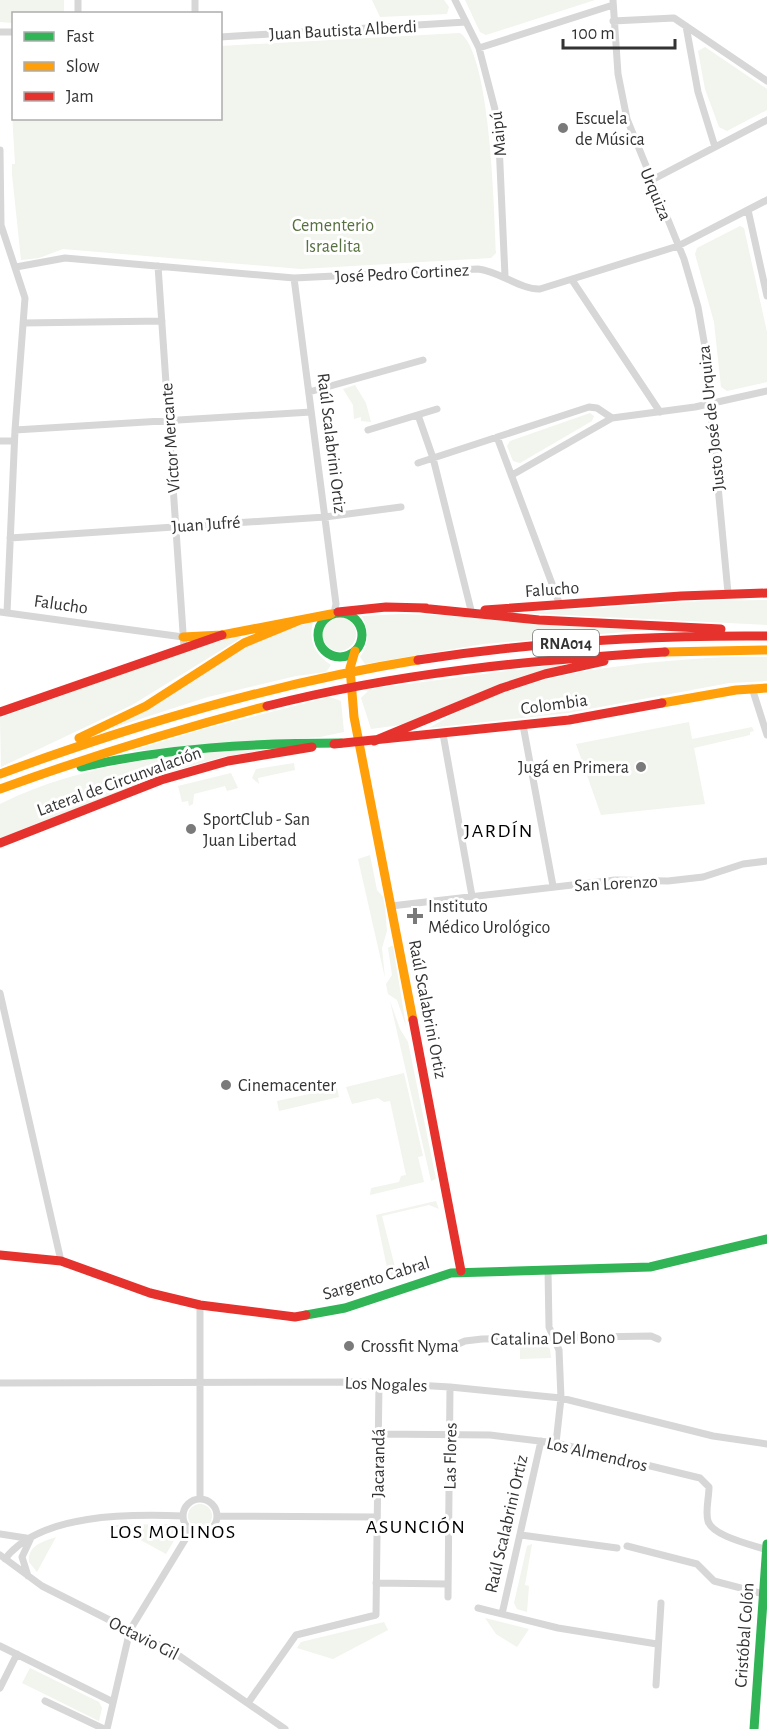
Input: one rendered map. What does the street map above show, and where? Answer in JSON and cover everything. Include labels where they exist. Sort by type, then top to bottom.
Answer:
[{"type":"main road","name":"Falucho","points":[[184,642],[335,613],[376,608],[471,610],[728,593],[767,593]]},
{"type":"main road","points":[[420,608],[539,620],[767,632]]},
{"type":"main road","points":[[335,613],[353,617],[360,626],[361,642],[355,651],[344,657],[331,656],[321,647],[317,635],[321,622],[335,613]]},
{"type":"main road","points":[[24,765],[140,709],[244,643],[300,620]]},
{"type":"main road","name":"RNA014","points":[[0,774],[149,723],[327,677],[476,653],[567,643],[675,637],[767,636]]},
{"type":"main road","points":[[0,712],[184,642]]},
{"type":"main road","name":"RNA014","points":[[0,789],[156,735],[369,683],[533,660],[666,651],[767,650]]},
{"type":"main road","name":"Raúl Scalabrini Ortiz","points":[[355,651],[348,669],[358,741],[392,906],[461,1271]]},
{"type":"main road","points":[[374,741],[417,726],[486,694],[535,676],[581,665],[666,651]]},
{"type":"main road","name":"Raúl Scalabrini Ortiz","points":[[331,656],[342,670],[350,711],[354,717]]},
{"type":"main road","points":[[752,688],[767,688]]},
{"type":"main road","name":"Colombia","points":[[358,741],[569,720],[752,688]]},
{"type":"main road","name":"Lateral de Circunvalación","points":[[0,843],[102,801],[179,774],[235,760],[358,741]]},
{"type":"main road","points":[[35,776],[115,759],[213,745],[257,742],[341,743]]},
{"type":"main road","name":"Sargento Cabral","points":[[0,1255],[62,1262],[150,1293],[200,1305],[255,1314],[305,1316],[382,1297],[461,1271],[633,1269],[667,1264],[767,1239]]},
{"type":"main road","name":"Cristóbal Colón","points":[[754,1729],[765,1611],[767,1544]]},
{"type":"street","name":"Maipú","points":[[454,0],[479,48],[498,121],[506,276]]},
{"type":"street","name":"Urquiza","points":[[613,2],[618,74],[626,113],[650,181],[678,246]]},
{"type":"street","points":[[479,48],[613,2]]},
{"type":"street","points":[[613,21],[674,18],[767,81]]},
{"type":"street","name":"Juan Bautista Alberdi","points":[[222,37],[466,22]]},
{"type":"street","points":[[686,26],[698,92],[715,147]]},
{"type":"street","points":[[650,181],[767,120]]},
{"type":"street","points":[[0,150],[1,225],[25,298],[4,612]]},
{"type":"street","name":"José Pedro Cortinez","points":[[16,267],[65,258],[294,278],[478,269],[506,276],[533,290],[678,246],[767,200]]},
{"type":"street","points":[[748,210],[767,296]]},
{"type":"street","name":"Justo José de Urquiza","points":[[678,246],[698,307],[710,404],[728,593]]},
{"type":"street","name":"Víctor Mercante","points":[[158,266],[184,642]]},
{"type":"street","name":"Raúl Scalabrini Ortiz","points":[[294,278],[336,604],[335,613]]},
{"type":"street","points":[[572,280],[660,412]]},
{"type":"street","points":[[23,323],[162,321]]},
{"type":"street","points":[[309,392],[423,360]]},
{"type":"street","points":[[512,475],[612,418],[710,404],[767,391]]},
{"type":"street","points":[[418,463],[589,407],[597,408],[612,418]]},
{"type":"street","points":[[368,430],[437,409]]},
{"type":"street","points":[[15,430],[311,412]]},
{"type":"street","points":[[418,415],[433,458],[471,610]]},
{"type":"street","points":[[497,437],[560,605]]},
{"type":"street","points":[[0,441],[14,441]]},
{"type":"street","name":"Juan Jufré","points":[[10,538],[325,517],[401,507]]},
{"type":"street","name":"Falucho","points":[[4,612],[184,642]]},
{"type":"street","points":[[752,688],[767,735]]},
{"type":"street","points":[[523,725],[553,886]]},
{"type":"street","points":[[443,734],[472,896]]},
{"type":"street","name":"San Lorenzo","points":[[392,906],[615,880],[668,881],[703,877],[743,864],[767,861]]},
{"type":"street","points":[[0,993],[62,1262]]},
{"type":"street","points":[[548,1270],[549,1327],[559,1350],[561,1398],[556,1443]]},
{"type":"street","points":[[200,1305],[198,1382],[200,1499]]},
{"type":"street","name":"Catalina Del Bono","points":[[449,1348],[465,1341],[482,1339],[651,1336],[658,1339]]},
{"type":"street","name":"Los Nogales","points":[[0,1383],[379,1383],[450,1387],[561,1398],[713,1436],[767,1444]]},
{"type":"street","name":"Jacarandá","points":[[248,1703],[296,1635],[376,1616],[379,1383]]},
{"type":"street","name":"Las Flores","points":[[448,1597],[450,1387]]},
{"type":"street","name":"Los Almendros","points":[[378,1434],[490,1435],[542,1441],[704,1480],[709,1487],[708,1520],[711,1527],[720,1534],[767,1550]]},
{"type":"street","name":"Raúl Scalabrini Ortiz","points":[[502,1614],[542,1441]]},
{"type":"street","points":[[200,1499],[213,1505],[217,1516],[210,1530],[201,1533],[191,1530],[186,1525],[183,1516],[188,1504],[200,1499]]},
{"type":"street","points":[[2,1557],[34,1537],[96,1519],[132,1515],[183,1516]]},
{"type":"street","points":[[217,1516],[377,1517]]},
{"type":"street","points":[[45,1701],[106,1729],[130,1630],[191,1530]]},
{"type":"street","points":[[0,1534],[16,1538],[34,1537]]},
{"type":"street","points":[[521,1535],[617,1548]]},
{"type":"street","points":[[33,1581],[24,1570],[22,1557],[24,1548],[34,1537]]},
{"type":"street","points":[[627,1546],[697,1564],[714,1581],[764,1594]]},
{"type":"street","name":"Octavio Gil","points":[[2,1557],[33,1581],[175,1653],[285,1729]]},
{"type":"street","points":[[376,1583],[448,1584]]},
{"type":"street","points":[[656,1685],[661,1603]]},
{"type":"street","points":[[478,1608],[558,1628],[657,1644]]},
{"type":"street","points":[[0,1646],[114,1702]]},
{"type":"street","points":[[0,1688],[17,1654]]},
{"type":"green space","points":[[0,0],[64,0],[64,12],[12,12],[12,23],[0,22]]},
{"type":"green space","points":[[372,0],[444,0],[449,7],[447,14],[380,17]]},
{"type":"green space","points":[[465,0],[595,0],[486,35],[480,32]]},
{"type":"green space","name":"Cementerio Israelita","points":[[460,33],[470,47],[484,101],[492,171],[496,253],[491,258],[301,269],[63,249],[39,258],[21,260],[12,174],[12,164],[15,164],[12,120],[222,120],[222,46]]},
{"type":"green space","points":[[705,47],[767,89],[767,110],[727,131],[719,127],[705,89],[698,51]]},
{"type":"green space","points":[[740,226],[744,228],[767,332],[767,382],[727,391],[721,387],[714,322],[695,254],[697,248]]},
{"type":"green space","points":[[355,385],[366,403],[371,422],[361,421],[361,417],[354,419],[353,405],[343,389]]},
{"type":"green space","points":[[590,413],[594,416],[592,421],[520,463],[513,461],[507,446],[510,441]]},
{"type":"green space","points":[[767,600],[767,625],[523,613],[702,601]]},
{"type":"green space","points":[[401,614],[648,630],[483,644],[365,664],[360,657],[366,647],[367,637],[362,616]]},
{"type":"green space","points":[[339,617],[351,622],[356,634],[351,646],[339,651],[327,646],[322,634],[327,622]]},
{"type":"green space","points":[[313,622],[311,635],[314,647],[331,665],[326,672],[296,676],[208,697],[112,728],[184,681],[234,653],[286,630]]},
{"type":"green space","points":[[240,635],[241,638],[132,705],[1,767],[0,718],[183,652]]},
{"type":"green space","points":[[726,657],[767,657],[767,681],[729,683],[568,713],[429,728],[463,709],[499,694],[535,683],[611,667]]},
{"type":"green space","points":[[568,663],[416,723],[371,729],[361,698],[370,689]]},
{"type":"green space","points":[[330,697],[341,701],[344,732],[320,737],[131,751],[204,729]]},
{"type":"green space","name":"Jugá en Primera","points":[[689,722],[692,739],[752,727],[754,731],[750,732],[750,735],[694,748],[705,804],[601,815],[576,744]]},
{"type":"green space","points":[[288,745],[223,757],[166,773],[0,839],[0,804],[69,777],[141,761]]},
{"type":"green space","points":[[294,763],[295,770],[258,778],[259,784],[252,778],[256,769]]},
{"type":"green space","points":[[231,773],[238,788],[227,791],[225,786],[194,794],[193,804],[189,806],[188,801],[182,802],[178,786]]},
{"type":"green space","points":[[370,855],[377,890],[383,897],[385,907],[387,931],[382,948],[385,978],[358,859]]},
{"type":"green space","points":[[393,946],[406,1026],[397,1000],[388,994],[386,984],[392,975],[388,948]]},
{"type":"green space","points":[[390,1001],[400,1029],[408,1042],[436,1179],[431,1181]]},
{"type":"green space","points":[[404,1073],[423,1156],[418,1157],[424,1182],[370,1195],[371,1188],[399,1182],[401,1176],[406,1175],[390,1101],[384,1102],[378,1098],[352,1104],[346,1087]]},
{"type":"green space","points":[[337,1088],[339,1097],[279,1111],[277,1101]]},
{"type":"green space","points":[[436,1201],[439,1209],[429,1205],[382,1216],[398,1279],[390,1282],[376,1215]]},
{"type":"green space","points":[[520,1345],[546,1345],[550,1349],[551,1358],[520,1359]]},
{"type":"green space","points":[[200,1504],[205,1505],[211,1511],[211,1521],[205,1527],[200,1528],[195,1527],[189,1521],[188,1516],[189,1511],[195,1505]]},
{"type":"green space","points":[[171,1524],[178,1534],[166,1554],[113,1525]]},
{"type":"green space","points":[[56,1537],[37,1572],[29,1562],[33,1548]]},
{"type":"green space","points":[[532,1544],[525,1585],[529,1586],[527,1612],[517,1609],[514,1603],[527,1546]]},
{"type":"green space","points":[[485,1618],[529,1629],[517,1647],[496,1634]]},
{"type":"green space","points":[[384,1622],[388,1630],[333,1659],[297,1648],[301,1642]]},
{"type":"green space","points":[[30,1668],[99,1702],[102,1708],[99,1721],[22,1683]]},
{"type":"traffic: fast","points":[[340,613],[349,614],[356,619],[361,626],[362,635],[361,644],[356,651],[349,656],[340,657],[331,656],[324,651],[319,644],[318,635],[319,626],[324,619],[331,614],[340,613]]},
{"type":"traffic: fast","points":[[81,767],[146,755],[210,748],[341,743]]},
{"type":"traffic: fast","points":[[306,1315],[345,1308],[451,1273],[650,1267],[767,1239]]},
{"type":"traffic: fast","points":[[754,1729],[767,1544]]},
{"type":"traffic: slow","points":[[183,637],[222,635],[331,614]]},
{"type":"traffic: slow","points":[[79,738],[146,706],[244,643],[300,620]]},
{"type":"traffic: slow","points":[[665,652],[767,650]]},
{"type":"traffic: slow","points":[[355,651],[350,668],[354,717],[413,1020]]},
{"type":"traffic: slow","points":[[0,774],[102,738],[206,707],[311,680],[418,660]]},
{"type":"traffic: slow","points":[[662,703],[736,690],[767,688]]},
{"type":"traffic: slow","points":[[0,789],[132,744],[267,706]]},
{"type":"traffic: jam","points":[[485,610],[681,596],[767,593]]},
{"type":"traffic: jam","points":[[338,612],[386,607],[426,608]]},
{"type":"traffic: jam","points":[[420,608],[539,620],[721,629]]},
{"type":"traffic: jam","points":[[0,712],[222,635]]},
{"type":"traffic: jam","points":[[418,660],[548,644],[679,637],[767,636]]},
{"type":"traffic: jam","points":[[267,706],[365,685],[464,670],[565,659],[665,652]]},
{"type":"traffic: jam","points":[[374,741],[502,688],[545,674],[604,661]]},
{"type":"traffic: jam","points":[[334,744],[569,720],[662,703]]},
{"type":"traffic: jam","points":[[0,843],[161,780],[228,761],[312,747]]},
{"type":"traffic: jam","points":[[413,1020],[461,1271]]},
{"type":"traffic: jam","points":[[0,1255],[61,1261],[150,1293],[200,1305],[295,1317],[306,1315]]},
{"type":"place","name":"Escuela de Música","points":[[563,128]]},
{"type":"place","name":"Jugá en Primera","points":[[641,767]]},
{"type":"place","name":"SportClub - San Juan Libertad","points":[[191,829]]},
{"type":"place","name":"Instituto Médico Urológico","points":[[415,916]]},
{"type":"place","name":"Cinemacenter","points":[[226,1085]]},
{"type":"place","name":"Crossfit Nyma","points":[[349,1346]]},
{"type":"district","name":"JARDÍN","points":[[499,830]]},
{"type":"district","name":"ASUNCIÓN","points":[[416,1526]]},
{"type":"district","name":"LOS MOLINOS","points":[[173,1531]]}]
